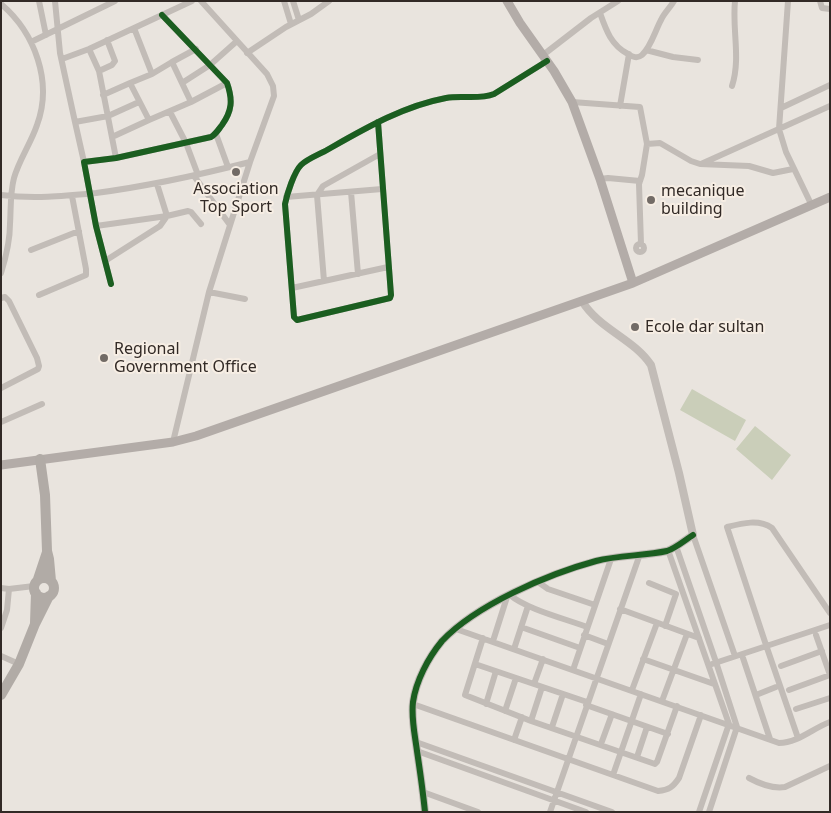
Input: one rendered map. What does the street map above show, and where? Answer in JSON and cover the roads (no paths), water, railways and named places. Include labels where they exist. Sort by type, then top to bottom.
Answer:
[{"type":"main road","points":[[507,1],[572,102],[600,179],[633,283]]},
{"type":"main road","points":[[1,465],[173,442],[196,436],[633,283],[830,197]]},
{"type":"main road","points":[[1,695],[20,664],[35,624],[54,589],[51,581],[47,551],[45,495],[40,460]]},
{"type":"main road","points":[[35,624],[36,586],[47,551]]},
{"type":"main road","points":[[36,586],[44,578],[51,581]]},
{"type":"main road","points":[[36,586],[42,597],[49,596]]},
{"type":"street","points":[[39,1],[46,36]]},
{"type":"street","points":[[55,1],[62,59],[96,226],[111,284]]},
{"type":"street","points":[[31,42],[115,1]]},
{"type":"street","points":[[62,59],[89,49],[192,1]]},
{"type":"street","points":[[173,442],[209,292],[250,162],[272,105],[274,91],[269,78],[201,1]]},
{"type":"street","points":[[284,1],[291,24]]},
{"type":"street","points":[[293,1],[299,20]]},
{"type":"street","points":[[247,53],[291,24],[311,14],[328,1]]},
{"type":"street","points":[[378,122],[390,298],[297,320],[294,317],[285,204],[288,190],[301,165],[378,122],[433,101],[459,96],[485,98],[494,94],[545,58],[600,13],[618,1]]},
{"type":"street","points":[[600,13],[610,38],[616,46],[628,54],[640,57],[674,1]]},
{"type":"street","points":[[732,86],[737,50],[735,1]]},
{"type":"street","points":[[788,1],[779,129],[793,169],[812,206]]},
{"type":"street","points":[[820,1],[822,8],[830,9]]},
{"type":"street","points":[[1,4],[20,24],[35,50],[42,74],[43,92],[42,111],[14,177],[11,196],[10,236],[4,254],[1,273]]},
{"type":"street","points":[[84,162],[116,158],[186,143],[216,134],[230,110],[231,96],[227,83],[162,15]]},
{"type":"street","points":[[134,28],[152,74]]},
{"type":"street","points":[[98,71],[112,65],[115,61],[107,40]]},
{"type":"street","points":[[182,82],[210,65],[237,41]]},
{"type":"street","points":[[89,49],[98,71],[116,158]]},
{"type":"street","points":[[103,95],[152,74],[196,49]]},
{"type":"street","points":[[646,50],[673,57],[698,60]]},
{"type":"street","points":[[620,106],[628,54]]},
{"type":"street","points":[[172,62],[191,102]]},
{"type":"street","points":[[130,83],[149,120]]},
{"type":"street","points":[[112,138],[191,102],[227,83]]},
{"type":"street","points":[[781,108],[830,85]]},
{"type":"street","points":[[75,122],[108,116],[139,102]]},
{"type":"street","points":[[572,102],[640,107],[647,144],[639,184],[641,244]]},
{"type":"street","points":[[700,164],[830,106]]},
{"type":"street","points":[[170,112],[186,143],[196,176],[230,225]]},
{"type":"street","points":[[216,134],[228,167]]},
{"type":"street","points":[[647,144],[660,144],[700,164],[749,166],[773,173],[793,169]]},
{"type":"street","points":[[324,280],[317,195],[323,186],[380,154]]},
{"type":"street","points":[[1,194],[42,198],[72,196],[157,184],[250,162]]},
{"type":"street","points":[[600,179],[640,181]]},
{"type":"street","points":[[157,184],[167,216]]},
{"type":"street","points":[[286,197],[382,189]]},
{"type":"street","points":[[351,192],[358,274]]},
{"type":"street","points":[[39,295],[86,275],[72,196]]},
{"type":"street","points":[[96,226],[191,212],[201,224]]},
{"type":"street","points":[[105,262],[160,226],[167,216]]},
{"type":"street","points":[[31,250],[79,231]]},
{"type":"street","points":[[292,288],[388,267]]},
{"type":"street","points":[[209,292],[245,299]]},
{"type":"street","points":[[1,298],[6,297],[10,301],[38,358],[40,366],[38,369],[1,388]]},
{"type":"street","points":[[582,302],[589,312],[643,355],[652,365],[693,535],[735,656]]},
{"type":"street","points":[[1,422],[42,404]]},
{"type":"street","points":[[798,738],[728,527],[764,522],[772,528],[830,613]]},
{"type":"street","points":[[425,812],[413,728],[413,704],[417,685],[432,656],[442,642],[456,628],[508,596],[538,582],[573,568],[611,559],[668,550],[693,535]]},
{"type":"street","points":[[676,546],[737,727],[709,812]]},
{"type":"street","points":[[668,550],[729,724],[699,812]]},
{"type":"street","points":[[550,812],[640,554]]},
{"type":"street","points":[[573,670],[611,559]]},
{"type":"street","points":[[538,582],[548,589],[595,604]]},
{"type":"street","points":[[649,583],[676,594],[665,626]]},
{"type":"street","points":[[1,588],[36,586]]},
{"type":"street","points":[[1,628],[7,610],[9,589]]},
{"type":"street","points":[[508,596],[528,606],[587,626]]},
{"type":"street","points":[[492,641],[508,596]]},
{"type":"street","points":[[514,649],[528,606]]},
{"type":"street","points":[[620,609],[699,638]]},
{"type":"street","points":[[632,690],[656,623]]},
{"type":"street","points":[[708,665],[830,625]]},
{"type":"street","points":[[521,627],[580,648]]},
{"type":"street","points":[[456,628],[783,743],[810,733],[818,726],[830,722]]},
{"type":"street","points":[[662,701],[687,634]]},
{"type":"street","points":[[584,635],[608,644]]},
{"type":"street","points":[[789,690],[830,675],[816,635]]},
{"type":"street","points":[[483,638],[465,695],[552,728],[657,763],[677,706]]},
{"type":"street","points":[[781,666],[822,651]]},
{"type":"street","points":[[1,656],[20,664]]},
{"type":"street","points":[[743,658],[770,739]]},
{"type":"street","points":[[534,684],[543,659]]},
{"type":"street","points":[[643,659],[714,684]]},
{"type":"street","points":[[475,664],[563,694],[668,734]]},
{"type":"street","points":[[486,704],[496,671]]},
{"type":"street","points":[[505,711],[516,678]]},
{"type":"street","points":[[531,720],[542,687]]},
{"type":"street","points":[[756,695],[776,687]]},
{"type":"street","points":[[552,728],[563,694]]},
{"type":"street","points":[[612,774],[641,694]]},
{"type":"street","points":[[796,709],[830,698]]},
{"type":"street","points":[[413,704],[658,791],[674,786],[679,778],[701,715]]},
{"type":"street","points":[[601,744],[612,714]]},
{"type":"street","points":[[514,740],[522,717]]},
{"type":"street","points":[[637,757],[647,727]]},
{"type":"street","points":[[416,742],[612,812]]},
{"type":"street","points":[[417,751],[586,812]]},
{"type":"street","points":[[749,778],[777,788],[785,787],[830,766]]},
{"type":"street","points":[[423,792],[478,812]]},
{"type":"place","name":"Association Top Sport","points":[[236,172]]},
{"type":"place","name":"mecanique building","points":[[651,200]]},
{"type":"place","name":"Ecole dar sultan","points":[[635,327]]},
{"type":"place","name":"Regional Government Office","points":[[104,358]]}]
